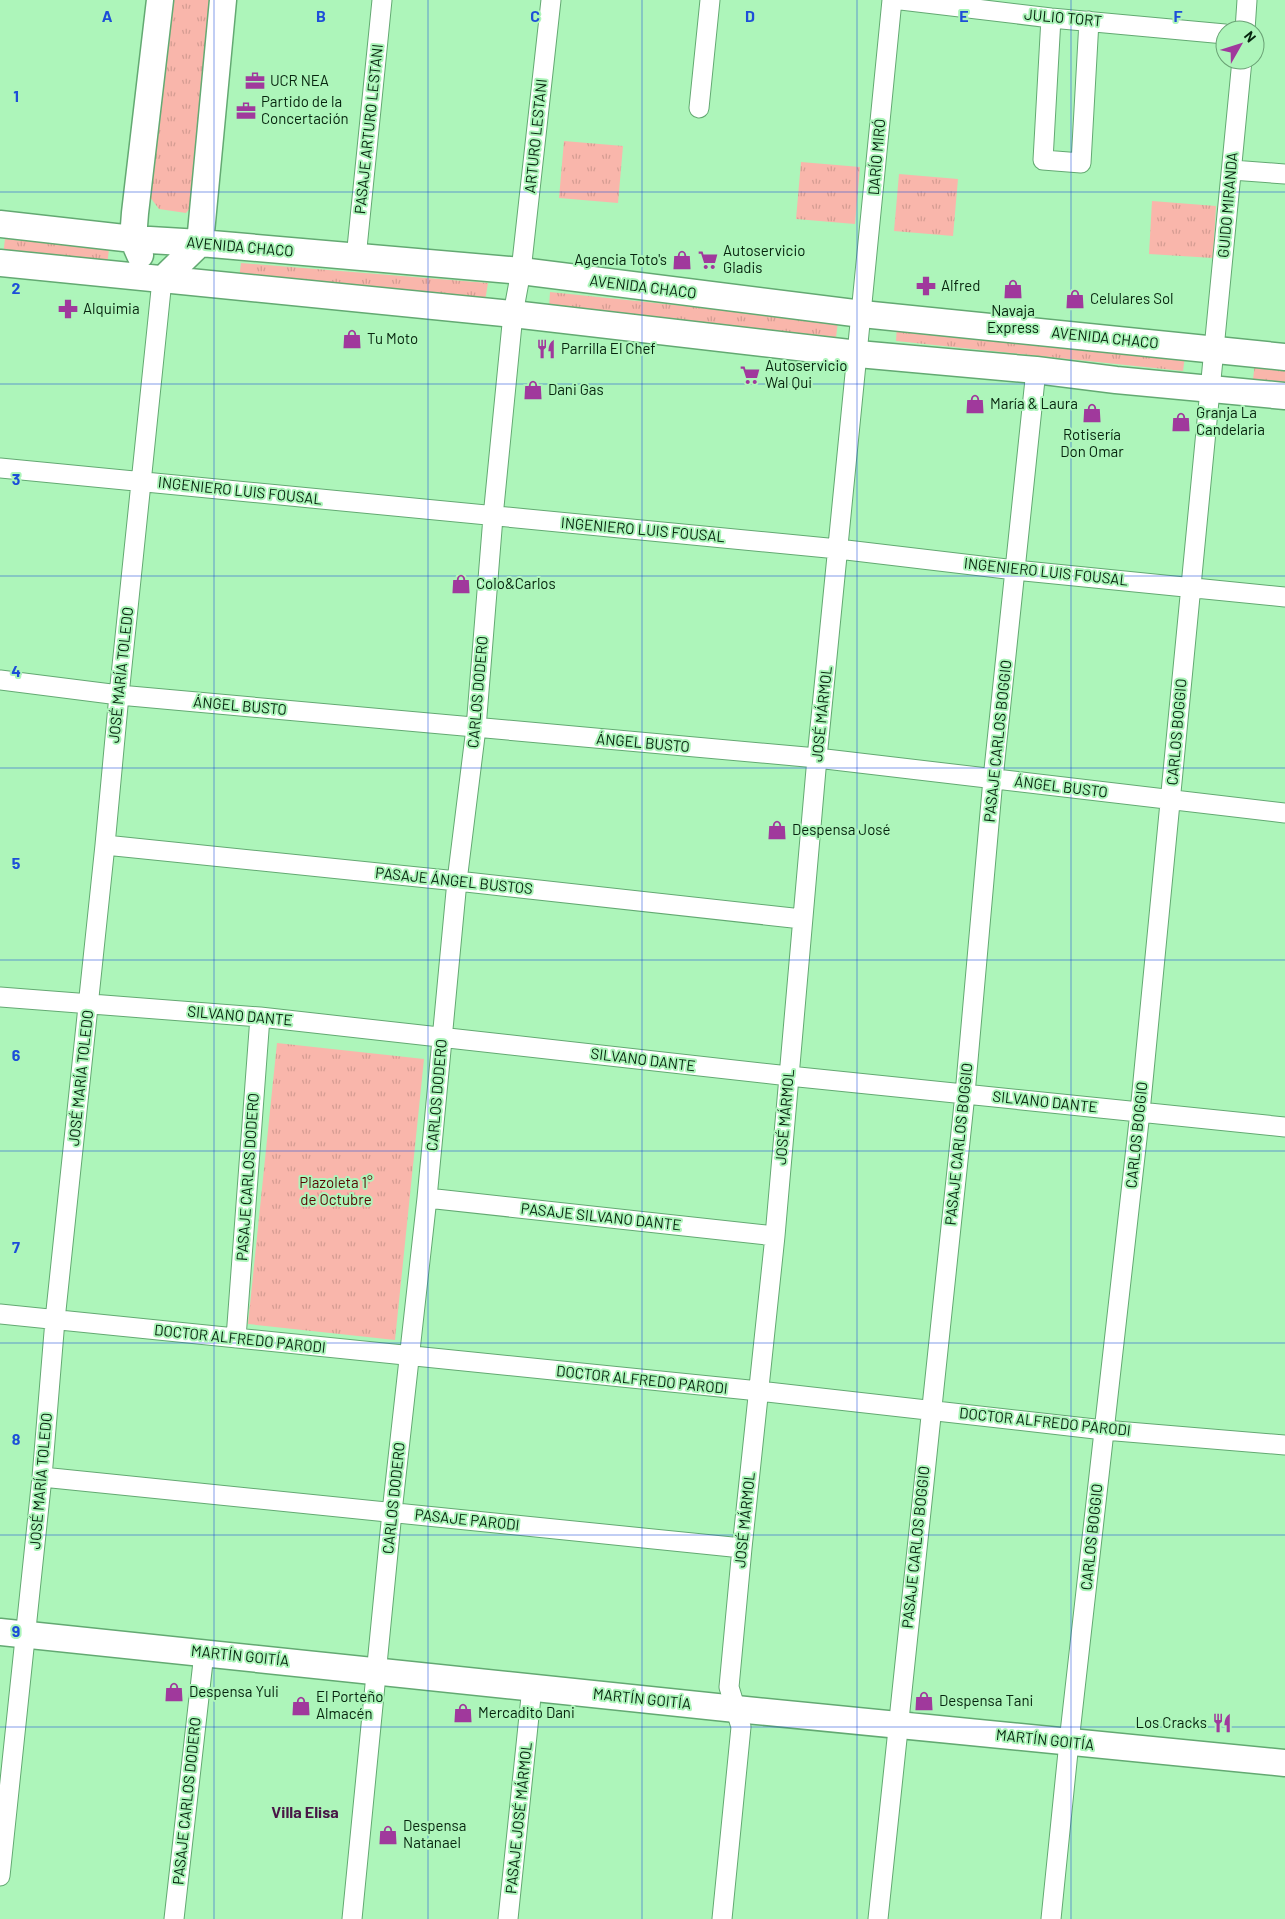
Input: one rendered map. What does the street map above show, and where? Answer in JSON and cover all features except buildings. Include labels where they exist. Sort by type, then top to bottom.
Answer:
[{"type":"main road","points":[[160,0],[134,213],[133,239],[142,260],[162,280]]},
{"type":"main road","points":[[162,280],[200,244],[223,0]]},
{"type":"main road","name":"AVENIDA CHACO","points":[[0,224],[133,239],[520,271],[862,314],[1285,357]]},
{"type":"main road","points":[[0,264],[513,314],[858,354],[1036,370],[1285,396]]},
{"type":"main road","name":"MARTÍN GOITÍA","points":[[0,1632],[736,1709],[1285,1763]]},
{"type":"street","name":"PASAJE ARTURO LESTANI","points":[[356,258],[382,0]]},
{"type":"street","name":"ARTURO LESTANI","points":[[520,271],[551,0]]},
{"type":"street","points":[[699,108],[710,0]]},
{"type":"street","name":"DARÍO MIRÓ","points":[[862,314],[892,0]]},
{"type":"street","name":"JULIO TORT","points":[[901,0],[1051,18],[1215,33]]},
{"type":"street","points":[[1246,20],[1247,0]]},
{"type":"street","points":[[1051,18],[1043,160],[1081,162],[1089,21]]},
{"type":"street","name":"GUIDO MIRANDA","points":[[1214,349],[1241,70]]},
{"type":"street","points":[[1232,170],[1285,174]]},
{"type":"street","name":"CARLOS DODERO","points":[[352,1919],[392,1512],[427,1198],[457,881],[476,728],[493,517],[513,314],[520,271]]},
{"type":"street","name":"JOSÉ MARÍA TOLEDO","points":[[0,1876],[4,1799],[26,1635],[42,1477],[54,1320],[89,1005],[162,280]]},
{"type":"street","name":"JOSÉ MÁRMOL","points":[[722,1919],[741,1727],[730,1687],[742,1548],[775,1236],[817,758],[862,314]]},
{"type":"street","name":"CARLOS BOGGIO","points":[[1051,1919],[1069,1742],[1140,1112],[1214,349]]},
{"type":"street","name":"PASAJE CARLOS BOGGIO","points":[[878,1919],[964,1094],[1036,370]]},
{"type":"street","name":"INGENIERO LUIS FOUSAL","points":[[0,468],[838,549],[1016,570],[1285,597]]},
{"type":"street","name":"ÁNGEL BUSTO","points":[[0,680],[119,695],[817,758],[1285,813]]},
{"type":"street","name":"PASAJE ÁNGEL BUSTOS","points":[[105,845],[802,919]]},
{"type":"street","name":"SILVANO DANTE","points":[[0,998],[260,1017],[789,1076],[1285,1127]]},
{"type":"street","name":"PASAJE CARLOS DODERO","points":[[236,1338],[260,1017]]},
{"type":"street","name":"PASAJE SILVANO DANTE","points":[[427,1198],[775,1236]]},
{"type":"street","name":"DOCTOR ALFREDO PARODI","points":[[0,1314],[759,1391],[1104,1430],[1285,1445]]},
{"type":"street","name":"PASAJE PARODI","points":[[42,1477],[742,1548]]},
{"type":"street","name":"PASAJE CARLOS DODERO","points":[[174,1919],[204,1653]]},
{"type":"street","name":"PASAJE JOSÉ MÁRMOL","points":[[508,1919],[532,1687]]},
{"type":"green space","points":[[169,0],[217,0],[196,201],[186,213],[159,209],[150,197]]},
{"type":"green space","points":[[564,141],[623,146],[618,203],[559,198]]},
{"type":"green space","points":[[801,162],[860,167],[855,224],[796,219]]},
{"type":"green space","points":[[899,174],[958,179],[953,236],[894,231]]},
{"type":"green space","points":[[1152,201],[1216,206],[1213,258],[1149,254]]},
{"type":"green space","points":[[5,239],[109,249],[107,266],[3,255]]},
{"type":"green space","points":[[241,263],[488,283],[485,301],[239,278]]},
{"type":"green space","points":[[550,292],[838,322],[836,337],[549,307]]},
{"type":"green space","points":[[897,326],[1185,356],[1183,371],[896,341]]},
{"type":"green space","points":[[1255,363],[1285,366],[1285,382],[1253,379]]},
{"type":"green space","name":"Plazoleta 1° de Octubre","points":[[277,1043],[424,1059],[395,1340],[248,1324]]},
{"type":"place","name":"UCR NEA","points":[[255,81]]},
{"type":"place","name":"Partido de la Concertación","points":[[246,111]]},
{"type":"place","name":"Agencia Toto's","points":[[682,260]]},
{"type":"place","name":"Autoservicio Gladis","points":[[708,260]]},
{"type":"place","name":"Alfred","points":[[926,286]]},
{"type":"place","name":"Navaja Express","points":[[1013,289]]},
{"type":"place","name":"Celulares Sol","points":[[1075,299]]},
{"type":"place","name":"Alquimia","points":[[68,309]]},
{"type":"place","name":"Tu Moto","points":[[352,339]]},
{"type":"place","name":"Parrilla El Chef","points":[[546,349]]},
{"type":"place","name":"Autoservicio Wal Qui","points":[[750,375]]},
{"type":"place","name":"Dani Gas","points":[[533,390]]},
{"type":"place","name":"María & Laura","points":[[975,404]]},
{"type":"place","name":"Rotisería Don Omar","points":[[1092,413]]},
{"type":"place","name":"Granja La Candelaria","points":[[1181,422]]},
{"type":"place","name":"Colo&Carlos","points":[[461,584]]},
{"type":"place","name":"Despensa José","points":[[777,830]]},
{"type":"place","name":"Despensa Yuli","points":[[174,1692]]},
{"type":"place","name":"Despensa Tani","points":[[924,1701]]},
{"type":"place","name":"El Porteño Almacén","points":[[301,1706]]},
{"type":"place","name":"Mercadito Dani","points":[[463,1713]]},
{"type":"place","name":"Los Cracks","points":[[1222,1723]]},
{"type":"place","name":"Despensa Natanael","points":[[388,1835]]},
{"type":"district","name":"Villa Elisa","points":[[305,1812]]}]
